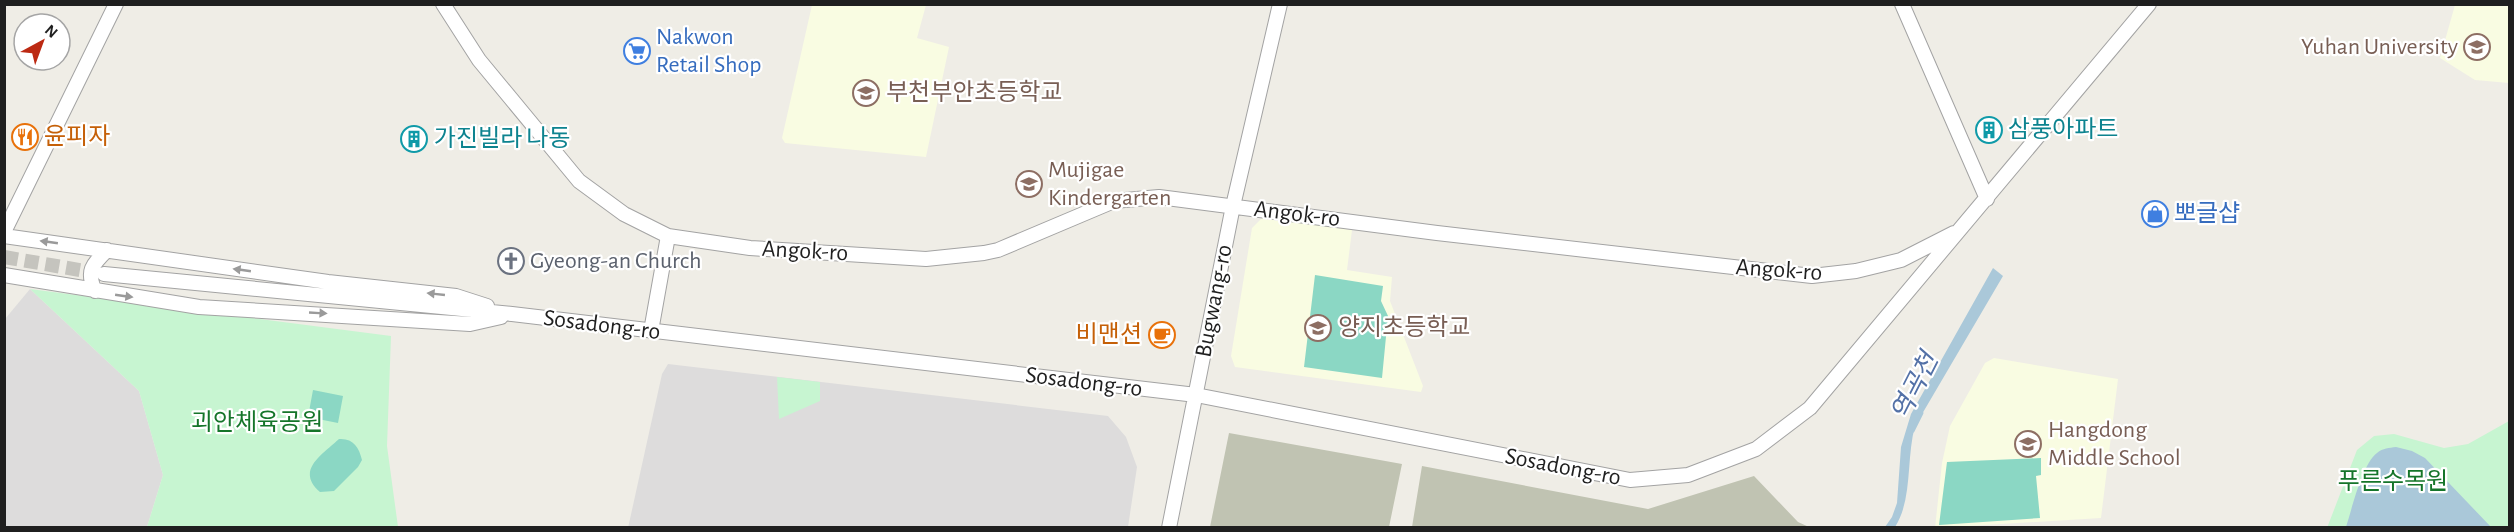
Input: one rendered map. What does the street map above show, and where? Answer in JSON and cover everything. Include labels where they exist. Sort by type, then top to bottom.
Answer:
[{"type":"street","points":[[116,4],[4,234],[328,282],[456,296],[512,314]]},
{"type":"street","name":"Angok-ro","points":[[443,4],[478,60],[579,181],[624,214],[668,236],[750,248],[926,259],[984,254],[1114,201],[1159,197],[1437,233],[1812,276],[1856,271],[1901,260],[1960,230],[2149,4]]},
{"type":"street","name":"Bugwang-ro","points":[[1169,528],[1233,206],[1280,4]]},
{"type":"street","points":[[1902,4],[1987,199]]},
{"type":"street","name":"Sosadong-ro","points":[[104,274],[512,314],[1196,395],[1630,480],[1688,475],[1756,449],[1810,408],[1960,230]]},
{"type":"street","points":[[651,331],[668,236]]},
{"type":"street","points":[[94,291],[89,278],[92,267],[107,250]]},
{"type":"street","points":[[4,275],[199,307],[470,324],[512,314]]},
{"type":"shaded area","name":"부천부안초등학교","points":[[812,5],[926,5],[917,38],[949,47],[926,157],[785,143],[782,138]]},
{"type":"shaded area","name":"Yuhan University","points":[[2455,5],[2509,5],[2509,83],[2475,80],[2440,58]]},
{"type":"shaded area","name":"양지초등학교","points":[[1263,217],[1352,230],[1347,270],[1392,277],[1390,301],[1423,386],[1421,392],[1235,367],[1231,356],[1252,228]]},
{"type":"shaded area","points":[[30,289],[139,391],[163,475],[147,527],[5,528],[5,319]]},
{"type":"shaded area","name":"Hangdong Middle School","points":[[1994,358],[2118,379],[2101,518],[1935,528],[1942,463],[1950,426],[1985,363]]},
{"type":"shaded area","points":[[668,364],[1108,416],[1126,437],[1137,467],[1128,527],[628,528],[662,374]]},
{"type":"shaded area","points":[[1229,433],[1402,464],[1389,527],[1210,527]]},
{"type":"shaded area","points":[[1422,466],[1648,509],[1754,476],[1798,522],[1809,527],[1412,527]]},
{"type":"green space","points":[[1315,275],[1383,286],[1381,301],[1388,316],[1382,378],[1304,367]]},
{"type":"green space","name":"괴안체육공원","points":[[30,289],[391,336],[387,446],[398,527],[147,527],[163,475],[139,391]]},
{"type":"green space","points":[[777,377],[820,382],[820,401],[779,419]]},
{"type":"green space","points":[[313,390],[343,396],[338,423],[308,417]]},
{"type":"green space","name":"푸른수목원","points":[[2509,421],[2509,527],[2327,528],[2357,450],[2374,436],[2394,434],[2444,448],[2468,444]]},
{"type":"green space","points":[[339,439],[355,444],[362,460],[334,491],[320,492],[310,477],[311,470],[319,457]]},
{"type":"green space","points":[[2041,458],[2041,475],[2036,476],[2040,518],[1939,525],[1947,462]]},
{"type":"water","points":[[1993,268],[2003,276],[1915,426],[1907,491],[1901,516],[1895,527],[1885,527],[1897,503],[1901,447],[1911,414]]},
{"type":"water","points":[[2396,447],[2412,451],[2425,458],[2491,527],[2346,527],[2362,477],[2372,459],[2386,448]]},
{"type":"waterway","name":"역곡천","points":[[1913,431],[1922,413]]},
{"type":"tunnel","points":[[4,257],[103,274]]},
{"type":"place","name":"Yuhan University","points":[[2477,47]]},
{"type":"place","name":"Nakwon Retail Shop","points":[[637,51]]},
{"type":"place","name":"부천부안초등학교","points":[[866,93]]},
{"type":"place","name":"삼풍아파트","points":[[1989,130]]},
{"type":"place","name":"윤피자","points":[[25,137]]},
{"type":"place","name":"가진빌라 나동","points":[[414,139]]},
{"type":"place","name":"Mujigae Kindergarten","points":[[1029,184]]},
{"type":"place","name":"뽀글샵","points":[[2155,214]]},
{"type":"place","name":"Gyeong-an Church","points":[[511,261]]},
{"type":"place","name":"양지초등학교","points":[[1318,328]]},
{"type":"place","name":"비맨션","points":[[1162,335]]},
{"type":"place","name":"Hangdong Middle School","points":[[2028,444]]}]
